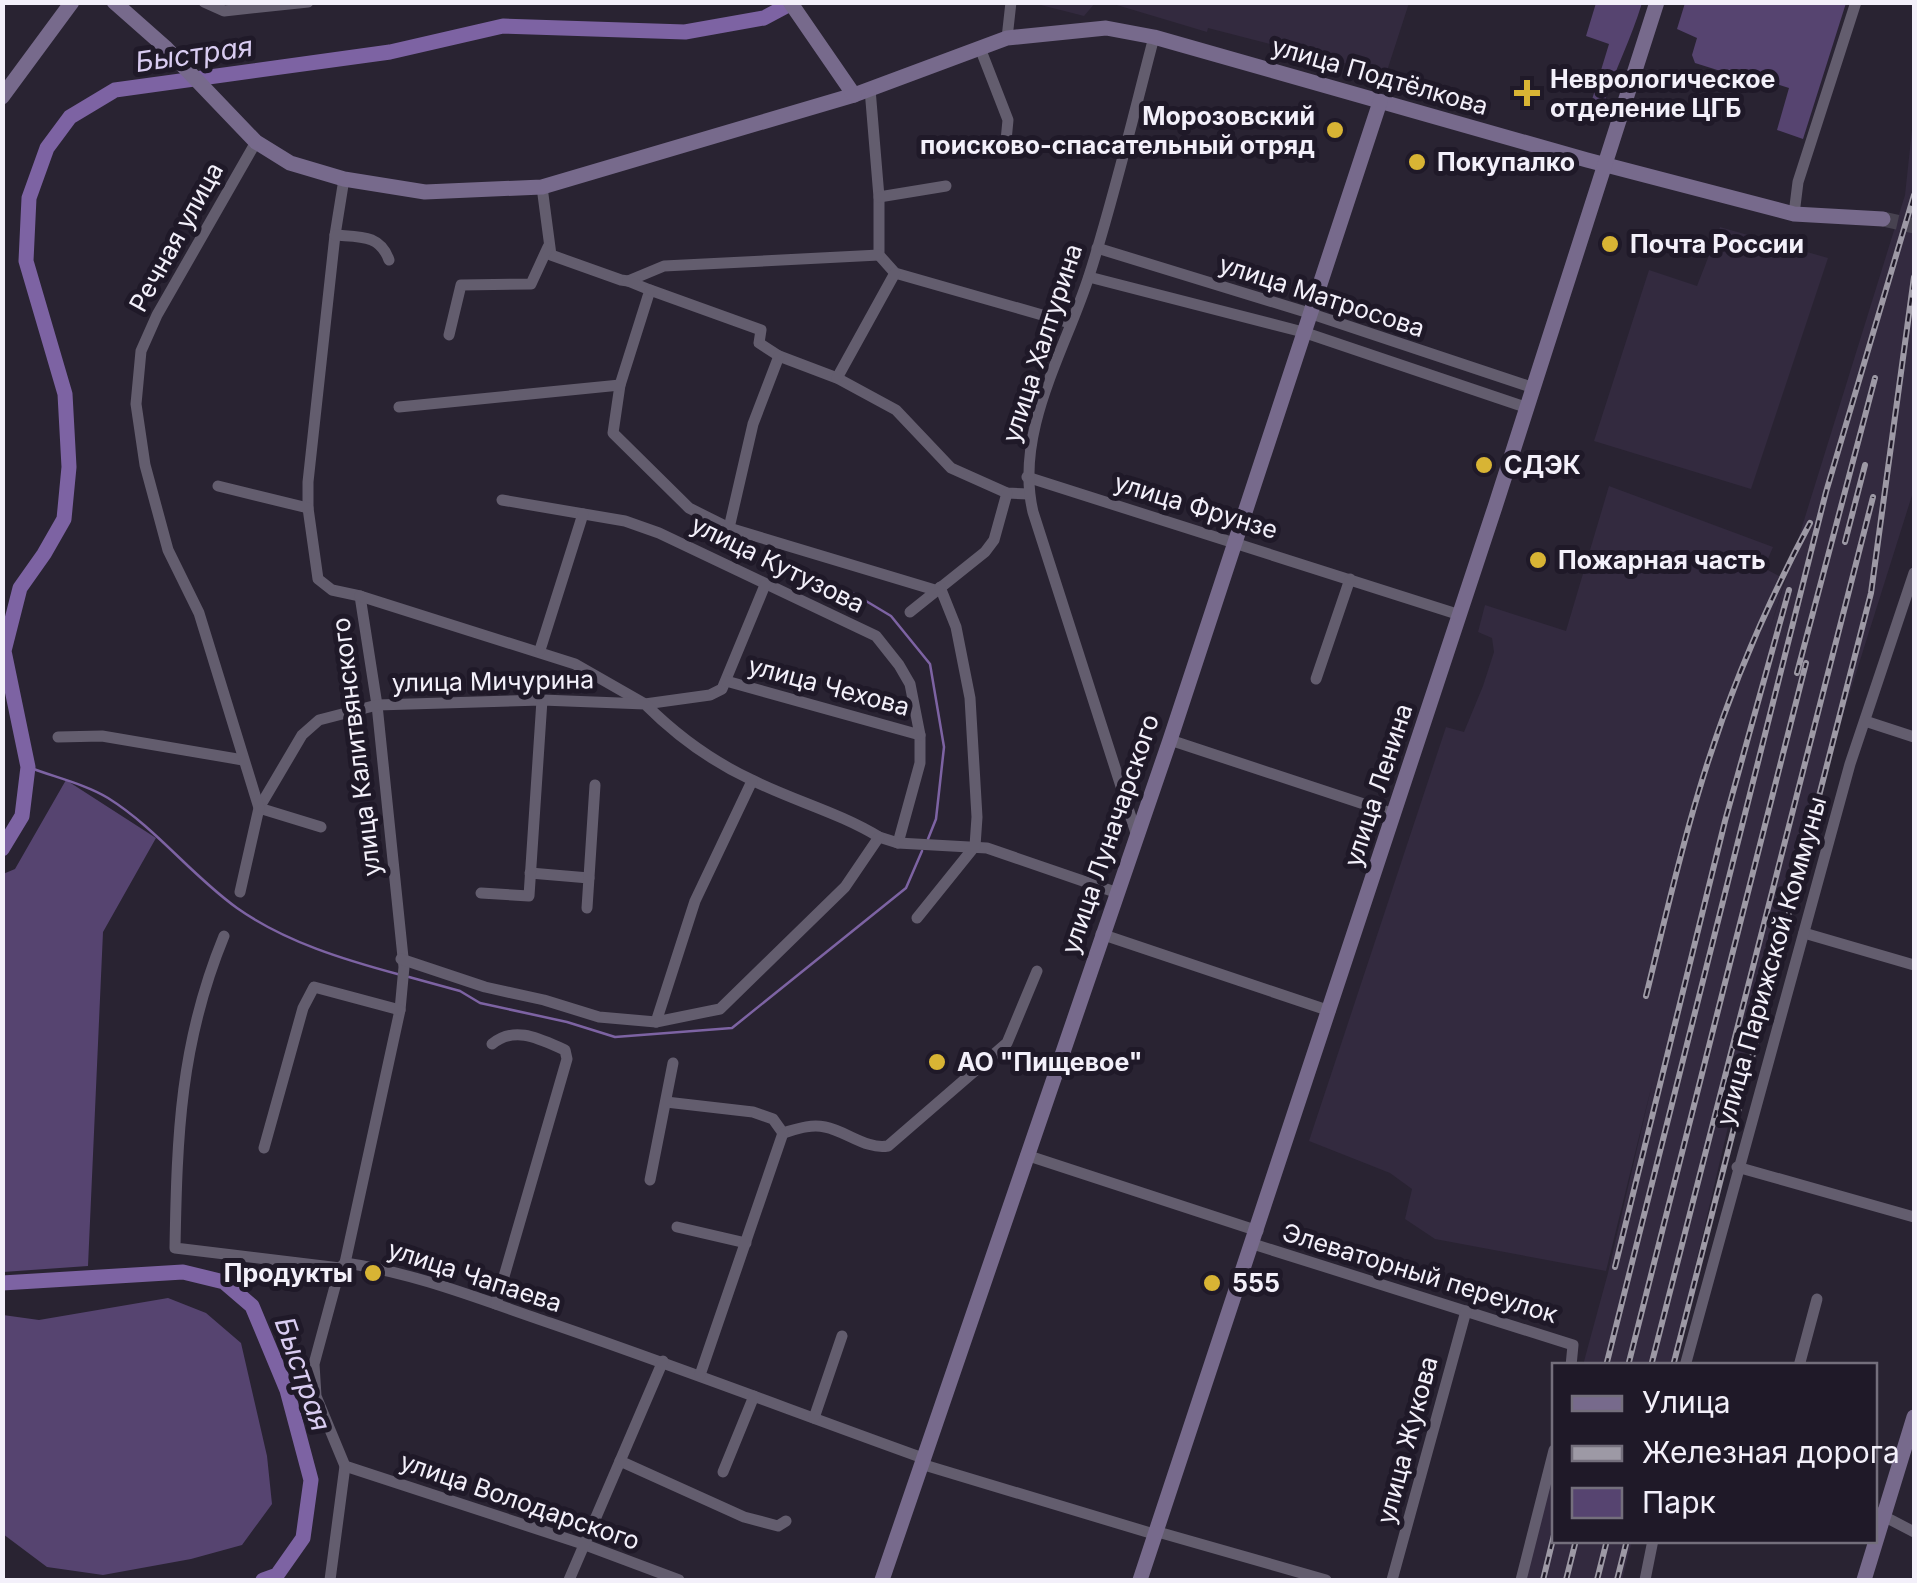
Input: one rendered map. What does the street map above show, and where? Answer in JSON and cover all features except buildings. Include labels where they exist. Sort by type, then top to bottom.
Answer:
[{"type":"main road","points":[[2,98],[72,2]]},
{"type":"main road","name":"улица Подтёлкова","points":[[114,2],[165,46],[256,142],[290,163],[344,178],[424,192],[542,188],[862,92],[1006,38],[1106,28],[1794,214],[1883,218]]},
{"type":"main road","points":[[790,2],[798,18],[862,92]]},
{"type":"main road","name":"улица Ленина","points":[[1140,1580],[1528,408],[1657,2]]},
{"type":"main road","name":"улица Луначарского","points":[[882,1580],[1170,740],[1380,102]]},
{"type":"main road","points":[[1879,1513],[1913,1426]]},
{"type":"main road","points":[[1864,1580],[1872,1543]]},
{"type":"street","points":[[204,2],[224,11],[308,2]]},
{"type":"street","points":[[1006,38],[1011,2]]},
{"type":"street","points":[[1794,214],[1798,182],[1856,2]]},
{"type":"street","name":"улица Халтурина","points":[[1136,832],[1029,494],[1028,477],[1030,448],[1070,323],[1089,278],[1154,38]]},
{"type":"street","points":[[980,48],[1008,120],[1006,150]]},
{"type":"street","points":[[862,92],[879,197],[879,255],[895,273],[1070,323]]},
{"type":"street","name":"Речная улица","points":[[256,142],[157,314],[141,352],[136,404],[145,466],[168,550],[199,612],[259,808]]},
{"type":"street","name":"улица Калитвянского","points":[[330,1580],[345,1466],[316,1396],[314,1364],[342,1266],[400,1007],[402,963],[376,705],[360,596],[332,590],[318,579],[308,508],[334,234],[344,178]]},
{"type":"street","points":[[879,197],[946,186]]},
{"type":"street","points":[[542,188],[551,255],[761,330],[759,343],[779,356],[837,378],[896,410],[951,468],[1007,493],[1029,494]]},
{"type":"street","points":[[334,234],[372,238],[384,248],[389,260]]},
{"type":"street","points":[[449,334],[461,285],[531,284],[550,243]]},
{"type":"street","name":"улица Матросова","points":[[1096,248],[1534,388]]},
{"type":"street","points":[[628,281],[664,266],[879,255]]},
{"type":"street","points":[[837,378],[895,273]]},
{"type":"street","name":"улица Матросова","points":[[1089,278],[1303,332],[1528,408]]},
{"type":"street","name":"улица Кутузова","points":[[650,290],[620,384],[613,433],[689,508],[729,528],[938,589]]},
{"type":"street","points":[[729,528],[752,424],[779,356]]},
{"type":"street","points":[[399,407],[620,384]]},
{"type":"street","name":"улица Фрунзе","points":[[1028,477],[1460,615]]},
{"type":"street","points":[[218,486],[308,508]]},
{"type":"street","points":[[910,612],[985,552],[994,540],[1007,493]]},
{"type":"street","name":"улица Кутузова","points":[[502,500],[625,521],[660,533],[876,636],[910,684],[920,734],[920,763],[898,843]]},
{"type":"street","points":[[540,650],[583,514]]},
{"type":"street","name":"улица Парижской Коммуны","points":[[1686,1363],[1850,764],[1914,572]]},
{"type":"street","points":[[1316,679],[1350,579]]},
{"type":"street","name":"улица Чехова","points":[[645,704],[722,690],[765,585]]},
{"type":"street","points":[[917,918],[975,846],[977,818],[970,698],[956,627],[938,589]]},
{"type":"street","points":[[360,596],[575,664],[645,704],[677,736],[752,780],[879,836],[898,843],[975,846],[1115,892]]},
{"type":"street","name":"улица Чехова","points":[[726,681],[920,734]]},
{"type":"street","points":[[481,894],[529,896],[542,700]]},
{"type":"street","name":"улица Мичурина","points":[[259,808],[302,735],[319,720],[376,705],[542,700],[645,704]]},
{"type":"street","points":[[1865,721],[1914,737]]},
{"type":"street","points":[[58,737],[102,736],[243,760]]},
{"type":"street","points":[[1170,740],[1394,814]]},
{"type":"street","points":[[656,1022],[695,901],[752,780]]},
{"type":"street","points":[[587,908],[595,785]]},
{"type":"street","points":[[240,892],[259,808],[322,827]]},
{"type":"street","points":[[402,963],[599,1017],[656,1022],[720,1009],[845,887],[879,836]]},
{"type":"street","points":[[530,872],[589,878]]},
{"type":"street","points":[[1804,933],[1914,965]]},
{"type":"street","points":[[1101,934],[1330,1011]]},
{"type":"street","name":"улица Чапаева","points":[[224,936],[208,975],[185,1066],[177,1127],[175,1248],[400,1273],[700,1374],[922,1461],[1326,1580]]},
{"type":"street","points":[[783,1133],[824,1126],[872,1146],[888,1146],[1007,1043],[1037,970]]},
{"type":"street","points":[[264,1148],[303,1008],[314,987],[400,1007]]},
{"type":"street","points":[[492,1044],[502,1036],[518,1033],[565,1050],[567,1059],[496,1304]]},
{"type":"street","points":[[650,1180],[673,1063]]},
{"type":"street","points":[[666,1102],[753,1112],[773,1119],[783,1133]]},
{"type":"street","points":[[700,1374],[783,1133]]},
{"type":"street","name":"Элеваторный переулок","points":[[1026,1155],[1573,1345],[1571,1363]]},
{"type":"street","points":[[1737,1167],[1914,1217]]},
{"type":"street","points":[[677,1227],[746,1243]]},
{"type":"street","points":[[1800,1363],[1818,1299]]},
{"type":"street","name":"улица Жукова","points":[[1392,1580],[1466,1311]]},
{"type":"street","points":[[814,1418],[842,1336]]},
{"type":"street","points":[[569,1580],[663,1362]]},
{"type":"street","points":[[723,1472],[754,1396]]},
{"type":"street","points":[[1522,1580],[1552,1458]]},
{"type":"street","points":[[620,1461],[744,1517],[778,1526],[786,1521]]},
{"type":"street","name":"улица Володарского","points":[[345,1466],[584,1544],[679,1580]]},
{"type":"street","points":[[1879,1513],[1914,1532]]},
{"type":"street","points":[[1646,1580],[1652,1543]]},
{"type":"street","points":[[1264,1580],[1269,1564]]},
{"type":"shaded area","points":[[1409,2],[1386,74],[1208,28],[1207,32],[1110,3]]},
{"type":"shaded area","points":[[1033,3],[1095,3],[1084,16]]},
{"type":"shaded area","points":[[1914,111],[1914,489],[1772,940],[1672,1363],[1584,1363],[1653,1080],[1606,1271],[1435,1239],[1405,1219],[1412,1189],[1390,1173],[1309,1141],[1446,727],[1464,732],[1483,686],[1494,652],[1492,638],[1478,632],[1485,605],[1566,631],[1609,486],[1773,547],[1764,568],[1785,579],[1769,633],[1905,195]]},
{"type":"shaded area","points":[[1720,227],[1828,258],[1751,489],[1594,441],[1649,270],[1697,286]]},
{"type":"shaded area","points":[[1552,1477],[1552,1543],[1631,1543],[1622,1580],[1524,1580]]},
{"type":"green space","points":[[1596,3],[1642,3],[1603,106],[1591,103],[1609,44],[1586,36]]},
{"type":"green space","points":[[1685,3],[1846,3],[1803,139],[1777,130],[1789,88],[1763,80],[1762,84],[1695,63],[1692,55],[1697,38],[1677,29]]},
{"type":"green space","points":[[66,780],[156,838],[103,932],[88,1266],[3,1272],[3,874],[15,869]]},
{"type":"green space","points":[[168,1298],[206,1313],[241,1343],[267,1456],[272,1504],[242,1545],[103,1575],[47,1567],[3,1534],[3,1315],[39,1320]]},
{"type":"waterway","name":"Быстрая","points":[[2,849],[22,816],[28,767],[4,651],[20,588],[64,519],[69,467],[65,394],[26,261],[29,198],[47,148],[70,117],[115,90],[390,52],[503,26],[685,32],[764,18],[794,2]]},
{"type":"waterway","points":[[788,572],[846,589],[891,616],[930,664],[944,747],[936,819],[928,839]]},
{"type":"waterway","points":[[28,767],[108,798],[142,823],[220,895],[275,931],[316,949],[401,975]]},
{"type":"waterway","points":[[409,977],[460,991],[480,1003],[615,1037],[732,1028],[906,888],[922,851]]},
{"type":"waterway","name":"Быстрая","points":[[2,1283],[183,1272],[224,1282],[252,1306],[287,1390],[311,1480],[303,1538],[277,1575],[263,1580]]},
{"type":"tunnel","points":[[1883,219],[1914,226]]},
{"type":"railway","points":[[1607,1363],[1826,492],[1914,195]]},
{"type":"railway","points":[[1674,1363],[1871,593],[1914,277]]},
{"type":"railway","points":[[1797,673],[1875,378]]},
{"type":"railway","points":[[1845,542],[1865,465]]},
{"type":"railway","points":[[1652,1363],[1873,497]]},
{"type":"railway","points":[[1646,996],[1684,844],[1721,724],[1762,621],[1810,523]]},
{"type":"railway","points":[[1615,1267],[1725,821],[1789,590]]},
{"type":"railway","points":[[1629,1363],[1806,663]]},
{"type":"railway","points":[[1543,1580],[1552,1543]]},
{"type":"railway","points":[[1566,1580],[1575,1543]]},
{"type":"railway","points":[[1597,1580],[1606,1543]]},
{"type":"railway","points":[[1617,1580],[1626,1543]]},
{"type":"place","name":"Неврологическое отделение ЦГБ","points":[[1527,93]]},
{"type":"place","name":"Морозовский поисково-спасательный отряд","points":[[1335,130]]},
{"type":"place","name":"Покупалко","points":[[1417,162]]},
{"type":"place","name":"Почта России","points":[[1610,244]]},
{"type":"place","name":"СДЭК","points":[[1484,465]]},
{"type":"place","name":"Пожарная часть","points":[[1538,560]]},
{"type":"place","name":"АО \"Пищевое\"","points":[[937,1062]]},
{"type":"place","name":"Продукты","points":[[373,1273]]},
{"type":"place","name":"555","points":[[1212,1283]]}]
